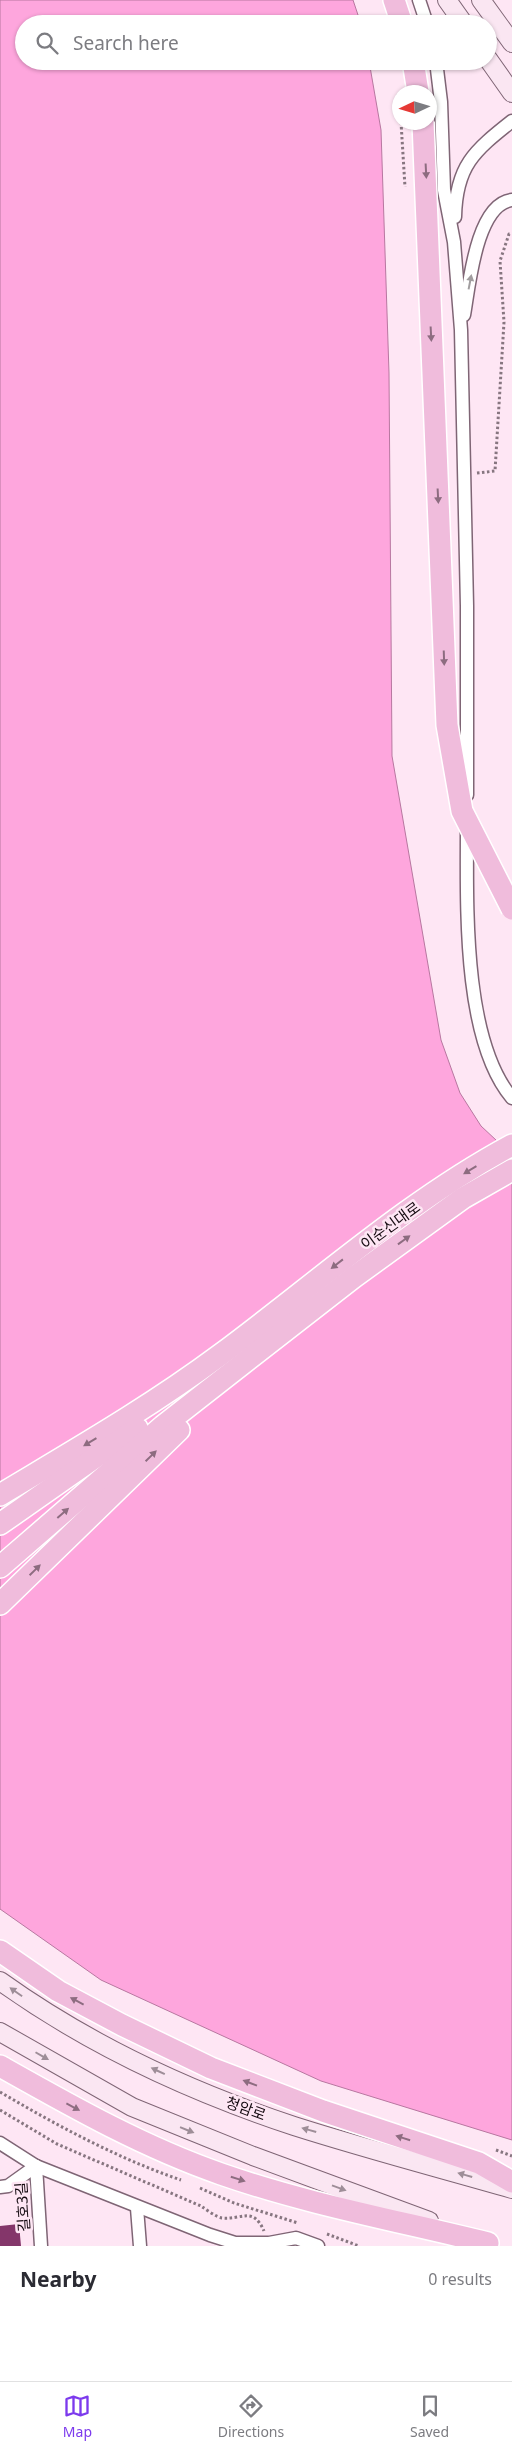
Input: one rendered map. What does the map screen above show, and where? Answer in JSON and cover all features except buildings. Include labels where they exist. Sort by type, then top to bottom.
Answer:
[{"type":"highway","points":[[394,0],[399,15]]},
{"type":"highway","points":[[414,70],[417,85]]},
{"type":"highway","points":[[423,130],[447,725],[462,811],[512,909]]},
{"type":"highway","name":"이순신대로","points":[[274,1314],[341,1261],[444,1186],[512,1145]]},
{"type":"highway","name":"이순신대로","points":[[282,1334],[354,1277],[463,1198],[512,1170]]},
{"type":"highway","points":[[0,1495],[137,1414],[274,1314]]},
{"type":"highway","points":[[0,1524],[95,1458],[227,1360],[274,1314]]},
{"type":"highway","points":[[0,1567],[163,1426],[282,1334]]},
{"type":"highway","points":[[0,1604],[166,1442],[282,1334]]},
{"type":"highway","points":[[0,1951],[58,1991],[120,2024],[212,2068],[323,2111],[479,2163],[512,2182]]},
{"type":"highway","points":[[0,2066],[112,2127],[172,2155],[220,2174],[280,2192],[493,2244]]},
{"type":"main road","points":[[447,0],[458,15]]},
{"type":"main road","points":[[480,0],[491,15]]},
{"type":"main road","points":[[497,23],[512,43]]},
{"type":"main road","points":[[496,70],[512,93]]},
{"type":"main road","name":"청암로","points":[[0,1981],[69,2026],[210,2095],[294,2126],[512,2189]]},
{"type":"main road","points":[[0,2032],[132,2107],[254,2156],[493,2244]]},
{"type":"street","points":[[420,0],[424,15]]},
{"type":"street","points":[[437,70],[442,102],[444,190],[454,242],[461,330],[467,606],[467,925],[475,1005],[482,1038],[495,1070],[512,1098]]},
{"type":"street","points":[[454,242],[456,192],[465,168],[480,146],[512,121]]},
{"type":"street","points":[[461,330],[475,254],[483,229],[491,212],[507,200],[512,200]]},
{"type":"street","points":[[0,2143],[36,2166],[137,2208],[235,2243],[269,2244],[296,2238],[318,2246]]},
{"type":"street","points":[[0,2187],[8,2186],[36,2166]]},
{"type":"street","name":"길호3길","points":[[36,2166],[41,2246]]},
{"type":"street","points":[[137,2208],[140,2246]]},
{"type":"path","points":[[402,130],[405,181]]},
{"type":"path","points":[[0,2110],[57,2144],[201,2206],[221,2218],[249,2215],[259,2220],[269,2244]]},
{"type":"path","points":[[494,2150],[512,2156]]},
{"type":"path","points":[[259,2220],[263,2212]]},
{"type":"shaded area","points":[[0,0],[353,0],[358,15],[15,15],[15,70],[371,70],[381,130],[389,373],[392,756],[441,1040],[460,1093],[481,1126],[512,1155],[512,2140],[321,2081],[101,1980],[0,1909]]}]
